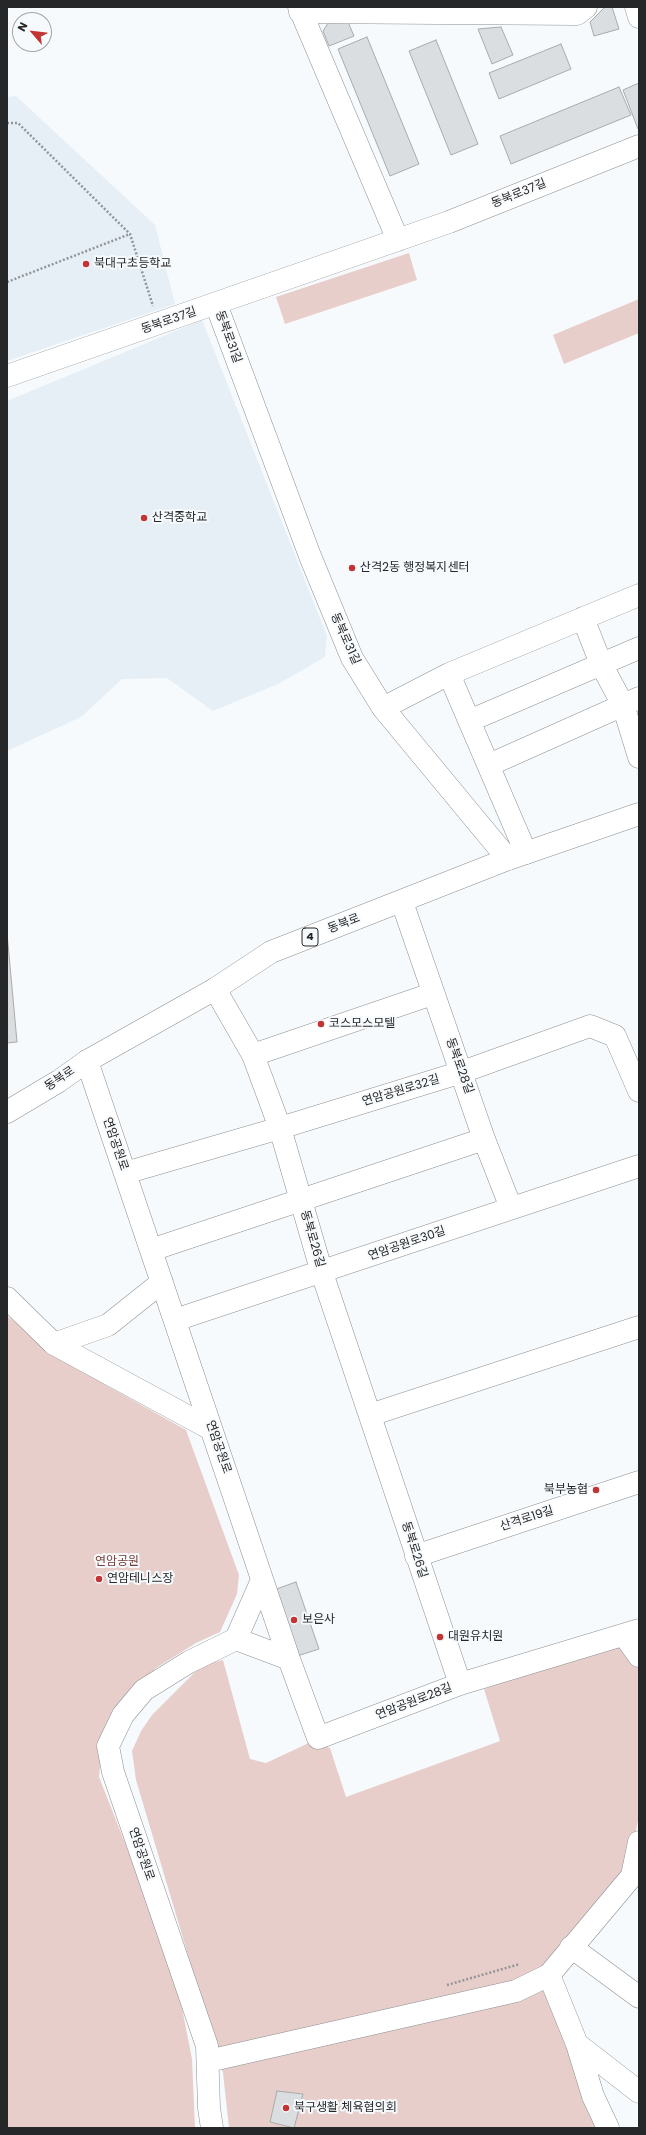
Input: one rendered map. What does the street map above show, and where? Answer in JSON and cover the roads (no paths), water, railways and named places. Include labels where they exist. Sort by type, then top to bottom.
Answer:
[{"type":"street","points":[[398,240],[300,10],[577,14],[586,7]]},
{"type":"street","points":[[636,7],[639,17]]},
{"type":"street","name":"동북로37길","points":[[7,376],[449,222],[639,146]]},
{"type":"street","name":"동북로31길","points":[[216,304],[310,556],[352,658],[383,708],[517,856]]},
{"type":"street","points":[[383,708],[449,674],[639,595]]},
{"type":"street","points":[[583,618],[600,664],[631,702],[639,757]]},
{"type":"street","points":[[469,721],[639,648]]},
{"type":"street","points":[[449,674],[489,765],[517,856]]},
{"type":"street","points":[[489,765],[631,702]]},
{"type":"street","name":"동북로","points":[[7,1112],[59,1081],[87,1060],[215,988],[271,952],[517,856],[639,814]]},
{"type":"street","name":"동북로28길","points":[[402,902],[432,994],[462,1072],[484,1139],[511,1208]]},
{"type":"street","name":"동북로26길","points":[[215,988],[253,1055],[280,1128],[322,1273],[460,1684]]},
{"type":"street","points":[[253,1055],[432,994]]},
{"type":"street","name":"연암공원로32길","points":[[125,1172],[280,1128],[462,1072],[590,1026],[615,1036],[639,1090]]},
{"type":"street","name":"연암공원로","points":[[87,1060],[273,1613]]},
{"type":"street","name":"동북로26길","points":[[151,1250],[301,1199],[374,1177],[484,1139]]},
{"type":"street","name":"연암공원로30길","points":[[175,1320],[322,1273],[639,1166]]},
{"type":"street","points":[[54,1344],[108,1325],[162,1282]]},
{"type":"street","points":[[7,1298],[54,1344],[211,1429]]},
{"type":"street","points":[[370,1415],[639,1327]]},
{"type":"street","name":"산격로19길","points":[[416,1556],[639,1482]]},
{"type":"street","points":[[262,1580],[236,1639],[289,1659]]},
{"type":"street","name":"연암공원로28길","points":[[273,1613],[314,1731],[318,1738],[460,1684],[632,1632]]},
{"type":"street","points":[[632,1632],[639,1656]]},
{"type":"street","name":"연암공원로","points":[[212,2128],[209,2108],[207,2046],[113,1772],[108,1746],[123,1715],[144,1690],[189,1662],[236,1639]]},
{"type":"street","points":[[208,2061],[516,1991],[549,1975],[571,1947],[636,1877],[639,1842]]},
{"type":"street","points":[[571,1947],[639,1997]]},
{"type":"street","points":[[549,1975],[576,2044],[594,2096],[608,2128]]},
{"type":"street","points":[[576,2044],[639,2092]]},
{"type":"place","name":"북대구초등학교","points":[[86,264]]},
{"type":"place","name":"산격중학교","points":[[144,518]]},
{"type":"place","name":"산격2동 행정복지센터","points":[[352,568]]},
{"type":"place","name":"코스모스모텔","points":[[321,1024]]},
{"type":"place","name":"북부농협","points":[[596,1490]]},
{"type":"place","name":"연암테니스장","points":[[99,1579]]},
{"type":"place","name":"보은사","points":[[294,1620]]},
{"type":"place","name":"대원유치원","points":[[440,1637]]},
{"type":"place","name":"북구생활 체육협의회","points":[[286,2108]]},
{"type":"park label","name":"연암공원","points":[[117,1562]]}]
